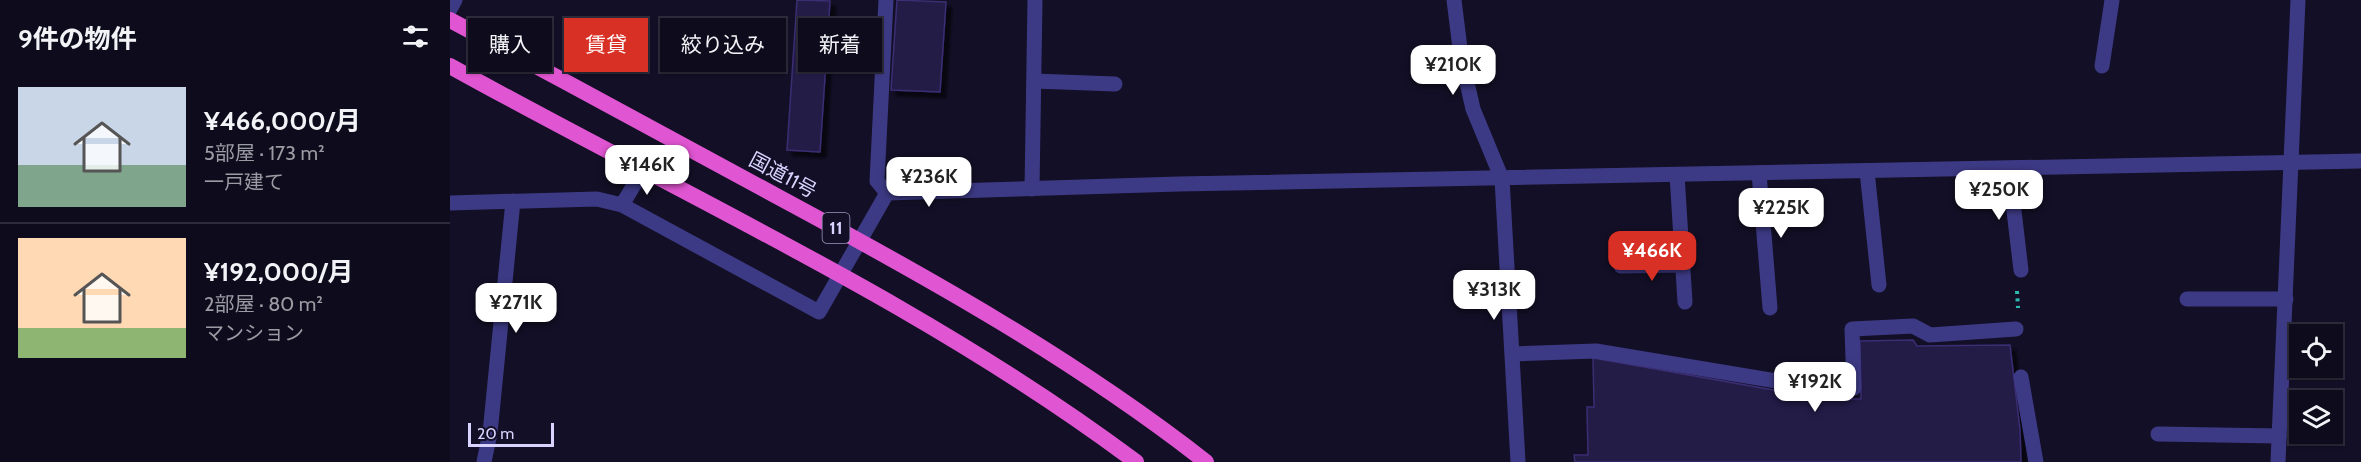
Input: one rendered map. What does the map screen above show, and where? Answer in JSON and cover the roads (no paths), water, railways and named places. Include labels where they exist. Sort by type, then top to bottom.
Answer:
[{"type":"highway","name":"国道11号","points":[[450,20],[861,241],[1022,334],[1107,389],[1206,462]]},
{"type":"highway","name":"11","points":[[450,66],[841,276],[999,367],[1080,420],[1136,462]]},
{"type":"street","points":[[450,9],[455,0]]},
{"type":"street","points":[[886,0],[877,181],[887,193]]},
{"type":"street","points":[[1032,189],[1035,0]]},
{"type":"street","points":[[1454,0],[1461,56],[1473,109],[1502,178],[1518,462]]},
{"type":"street","points":[[2102,66],[2112,0]]},
{"type":"street","points":[[2278,462],[2298,0]]},
{"type":"street","points":[[1034,81],[1115,84]]},
{"type":"street","points":[[887,193],[2361,161]]},
{"type":"street","points":[[2009,169],[2021,270]]},
{"type":"street","points":[[622,205],[643,170]]},
{"type":"street","points":[[1867,171],[1879,285]]},
{"type":"street","points":[[1760,173],[1770,308]]},
{"type":"street","points":[[1677,175],[1685,302]]},
{"type":"street","points":[[450,203],[597,199],[622,205],[819,312],[887,193]]},
{"type":"street","points":[[484,462],[490,433],[513,201]]},
{"type":"street","points":[[1621,266],[1683,265]]},
{"type":"street","points":[[2187,299],[2286,299]]},
{"type":"street","points":[[1513,354],[1596,351],[1818,388],[1854,388],[1852,329],[1913,326],[1930,336],[2016,329]]},
{"type":"street","points":[[2021,377],[2036,462]]},
{"type":"street","points":[[2158,434],[2280,436]]}]
